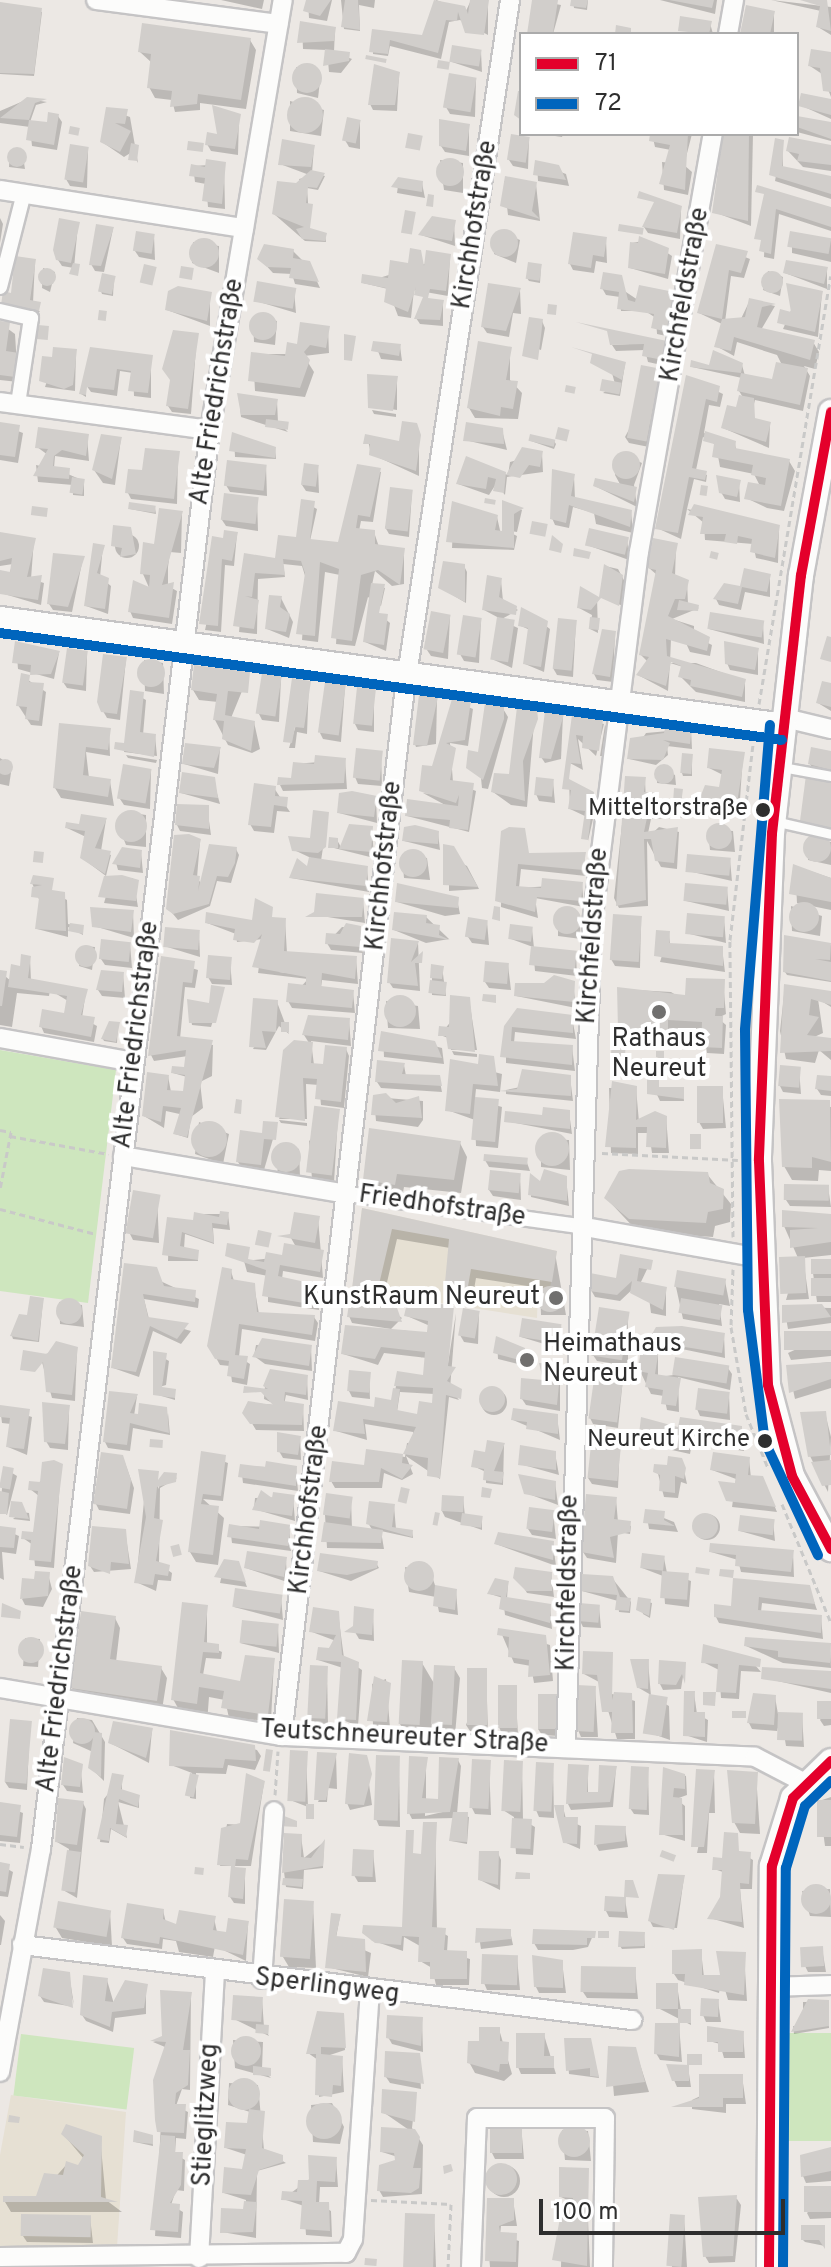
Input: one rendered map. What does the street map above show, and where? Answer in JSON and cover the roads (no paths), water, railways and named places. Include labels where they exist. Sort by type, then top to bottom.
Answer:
[{"type":"street","points":[[96,0],[278,24]]},
{"type":"street","name":"Alte Friedrichstraße","points":[[0,2072],[41,1849],[182,643],[210,430],[283,0]]},
{"type":"street","name":"Kirchhofstraße","points":[[282,1736],[408,674],[510,0]]},
{"type":"street","points":[[728,32],[734,0]]},
{"type":"street","name":"Kirchfeldstraße","points":[[566,1746],[579,1226],[591,934],[618,702],[713,136]]},
{"type":"street","points":[[0,190],[244,228]]},
{"type":"street","points":[[0,287],[24,193]]},
{"type":"street","points":[[0,311],[31,318],[9,403],[210,430]]},
{"type":"street","points":[[829,1542],[779,1439],[760,1258],[759,1161],[779,766],[825,484],[831,412]]},
{"type":"street","points":[[0,619],[757,722],[785,722],[831,729]]},
{"type":"street","points":[[0,1038],[134,1062]]},
{"type":"street","name":"Friedhofstraße","points":[[123,1156],[348,1194],[579,1226],[760,1258]]},
{"type":"street","name":"Teutschneureuter Straße","points":[[0,1688],[282,1736],[566,1746],[755,1757],[805,1783]]},
{"type":"street","points":[[769,2267],[774,1845],[805,1783],[831,1761]]},
{"type":"street","points":[[262,1979],[274,1811]]},
{"type":"street","name":"Sperlingweg","points":[[22,1945],[262,1979],[632,2020]]},
{"type":"street","name":"Stieglitzweg","points":[[199,2258],[215,1973]]},
{"type":"street","points":[[771,1987],[831,1985]]},
{"type":"street","points":[[0,2257],[339,2256],[350,2248],[370,1992]]},
{"type":"street","points":[[471,2267],[477,2118],[605,2118],[603,2267]]},
{"type":"lane","points":[[779,766],[831,776]]},
{"type":"lane","points":[[774,821],[831,834]]},
{"type":"place","name":"Mitteltorstraße","points":[[763,810]]},
{"type":"place","name":"Rathaus Neureut","points":[[659,1012]]},
{"type":"place","name":"KunstRaum Neureut","points":[[556,1298]]},
{"type":"place","name":"Heimathaus Neureut","points":[[527,1360]]},
{"type":"place","name":"Neureut Kirche","points":[[765,1441]]}]
